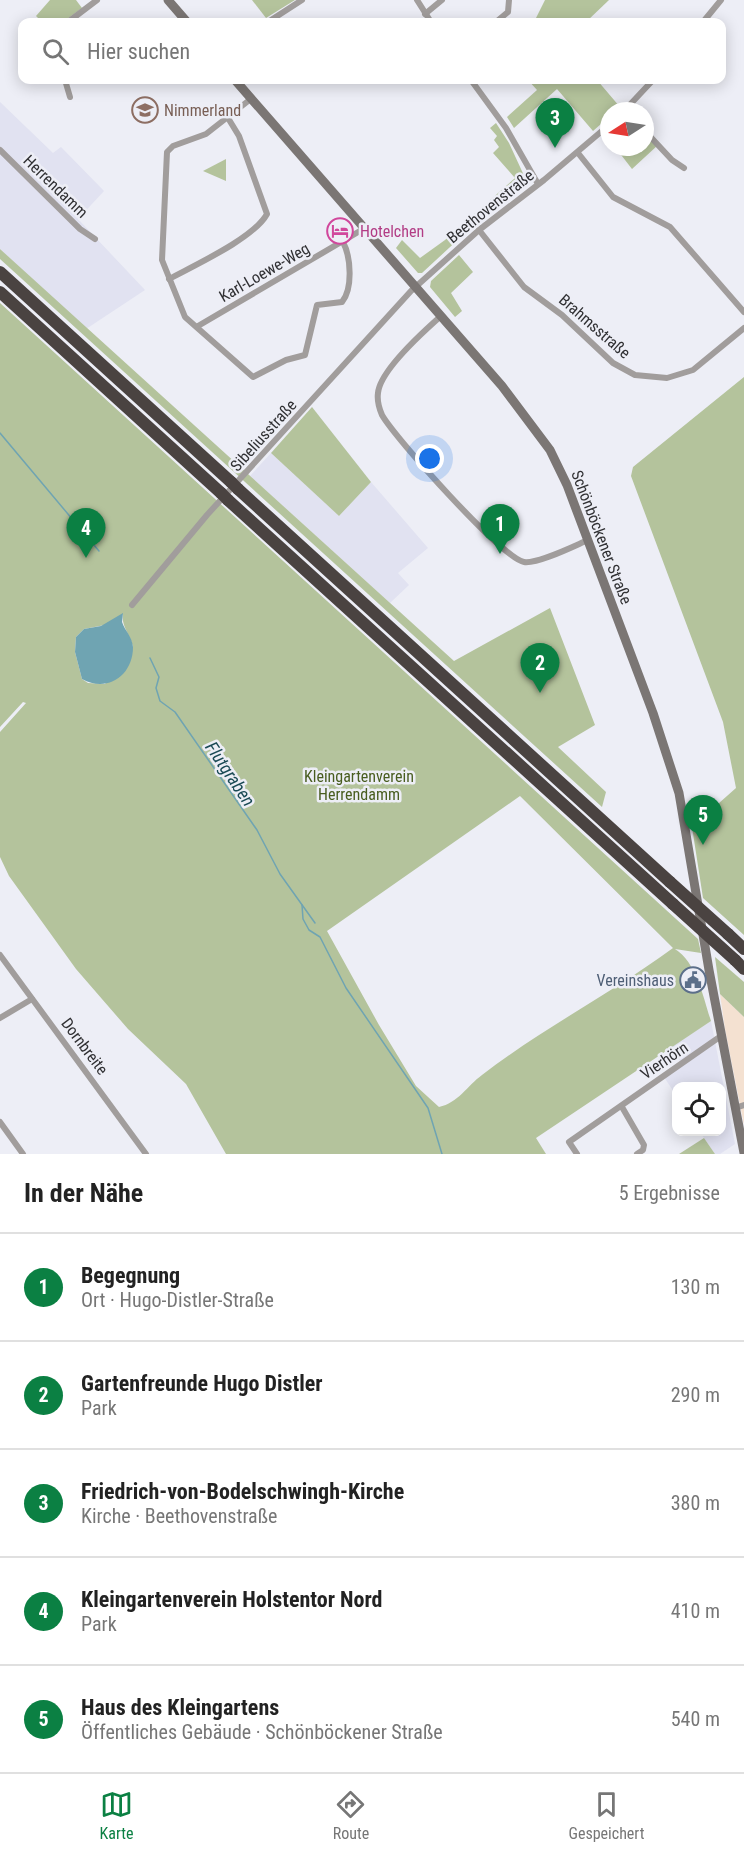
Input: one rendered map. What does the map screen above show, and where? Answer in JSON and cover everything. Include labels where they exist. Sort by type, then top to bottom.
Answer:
[{"type":"highway","points":[[0,272],[744,949]]},
{"type":"highway","points":[[0,292],[740,965]]},
{"type":"main road","points":[[168,0],[184,18]]},
{"type":"main road","name":"Schönböckener Straße","points":[[240,84],[506,391],[551,452],[588,540],[657,725],[679,794],[721,1036],[740,1106],[744,1153]]},
{"type":"street","points":[[73,18],[97,0]]},
{"type":"street","points":[[274,18],[302,0]]},
{"type":"street","points":[[417,0],[428,18]]},
{"type":"street","points":[[425,14],[442,0]]},
{"type":"street","points":[[501,18],[508,12],[509,0]]},
{"type":"street","points":[[706,18],[721,0]]},
{"type":"street","points":[[66,84],[70,97]]},
{"type":"street","points":[[474,84],[506,128],[538,184]]},
{"type":"street","points":[[633,102],[649,84]]},
{"type":"street","points":[[252,98],[206,134],[173,146],[167,152],[162,260],[185,317],[198,326],[253,377],[280,363],[305,355],[317,305],[342,302],[347,296],[348,278],[343,242]]},
{"type":"street","points":[[169,279],[245,236],[259,226],[267,214],[239,136],[228,118]]},
{"type":"street","name":"Beethovenstraße","points":[[417,286],[479,230],[600,133]]},
{"type":"street","points":[[654,141],[672,160],[684,168]]},
{"type":"street","name":"Herrendamm","points":[[0,150],[80,229],[95,239]]},
{"type":"street","points":[[578,153],[613,197],[670,227],[744,312]]},
{"type":"street","name":"Karl-Loewe-Weg","points":[[198,326],[364,228]]},
{"type":"street","name":"Brahmsstraße","points":[[479,230],[524,286],[562,315],[613,363],[635,375],[667,378],[693,370],[744,328]]},
{"type":"street","name":"Sibeliusstraße","points":[[132,605],[207,515],[417,286]]},
{"type":"street","points":[[441,316],[407,350],[383,380],[378,390],[378,399],[386,421],[457,503],[518,560],[533,561],[588,540]]},
{"type":"street","name":"Dornbreite","points":[[0,955],[146,1154]]},
{"type":"street","points":[[0,1018],[32,999]]},
{"type":"street","name":"Vierhörn","points":[[577,1154],[569,1142],[721,1036]]},
{"type":"street","points":[[622,1107],[644,1145],[643,1150],[637,1154]]},
{"type":"street","points":[[0,1122],[23,1154]]},
{"type":"shaded area","points":[[0,102],[53,153],[61,147],[104,191],[78,219],[145,290],[86,329],[0,249]]},
{"type":"shaded area","points":[[271,453],[339,516],[371,482],[428,548],[398,573],[409,585],[390,603],[250,476]]},
{"type":"shaded area","points":[[720,994],[744,1017],[744,1125],[725,1029]]},
{"type":"shaded area","points":[[711,1021],[723,1082],[672,1082],[672,1089],[662,1074],[680,1061],[671,1047]]},
{"type":"shaded area","points":[[726,1098],[735,1144],[720,1154],[715,1154],[703,1136],[726,1136]]},
{"type":"green space","points":[[50,0],[76,0],[82,8],[68,18],[38,18],[36,16]]},
{"type":"green space","points":[[252,0],[295,0],[266,18]]},
{"type":"green space","points":[[545,0],[609,0],[590,18],[536,18]]},
{"type":"green space","points":[[532,84],[600,84],[616,102],[600,102],[600,125],[593,131],[557,89],[514,128],[507,117],[537,90]]},
{"type":"green space","points":[[496,123],[509,143],[527,182],[476,223],[422,273],[418,273],[396,248],[402,240],[420,258],[445,240],[515,178],[493,153],[499,147],[494,140],[497,136],[490,128]]},
{"type":"green space","points":[[622,156],[646,156],[632,169]]},
{"type":"green space","points":[[226,159],[226,181],[203,171]]},
{"type":"green space","points":[[0,249],[454,661],[550,608],[595,725],[558,747],[606,792],[602,807],[0,259]]},
{"type":"green space","points":[[459,255],[473,272],[451,293],[462,311],[455,317],[430,287],[431,281]]},
{"type":"green space","name":"Kleingartenverein Herrendamm","points":[[0,303],[698,939],[701,953],[675,949],[683,955],[694,972],[711,1021],[536,1138],[546,1154],[226,1154],[186,1084],[128,1029],[76,969],[9,876],[0,857],[0,732],[26,703],[23,702],[0,727]],"holes":[[[123,614],[123,622],[133,647],[105,684],[88,683],[82,679],[75,652],[76,637],[84,629],[105,625]],[[520,796],[673,948],[505,1058],[452,1102],[439,1107],[416,1086],[327,931]]]},
{"type":"green space","points":[[744,377],[744,935],[703,898],[692,827],[736,788],[723,722],[631,476],[633,467]]},
{"type":"green space","points":[[312,407],[371,482],[339,516],[271,453]]},
{"type":"green space","points":[[715,957],[744,982],[744,1017],[720,994]]},
{"type":"green space","points":[[704,1138],[715,1154],[679,1154]]},
{"type":"water","points":[[123,613],[122,622],[133,647],[129,666],[123,674],[109,683],[91,683],[82,679],[75,652],[76,637],[84,629],[101,626]]},
{"type":"waterway","name":"Flutgraben","points":[[0,433],[99,551]]},
{"type":"waterway","name":"Flutgraben","points":[[150,658],[159,677],[156,688],[160,701],[175,712],[257,830],[280,874],[315,923]]},
{"type":"waterway","name":"Flutgraben","points":[[302,905],[303,919],[309,930],[320,937],[346,988],[428,1108],[442,1154]]},
{"type":"place","name":"Nimmerland","points":[[145,110]]},
{"type":"place","name":"Friedrich-von-Bodelschwingh-Kirche","points":[[555,148]]},
{"type":"place","name":"Hotelchen","points":[[340,231]]},
{"type":"place","name":"Begegnung","points":[[500,554]]},
{"type":"place","name":"Kleingartenverein Holstentor Nord","points":[[86,558]]},
{"type":"place","name":"Gartenfreunde Hugo Distler","points":[[540,693]]},
{"type":"place","name":"Haus des Kleingartens","points":[[703,845]]},
{"type":"place","name":"Vereinshaus","points":[[693,980]]}]
